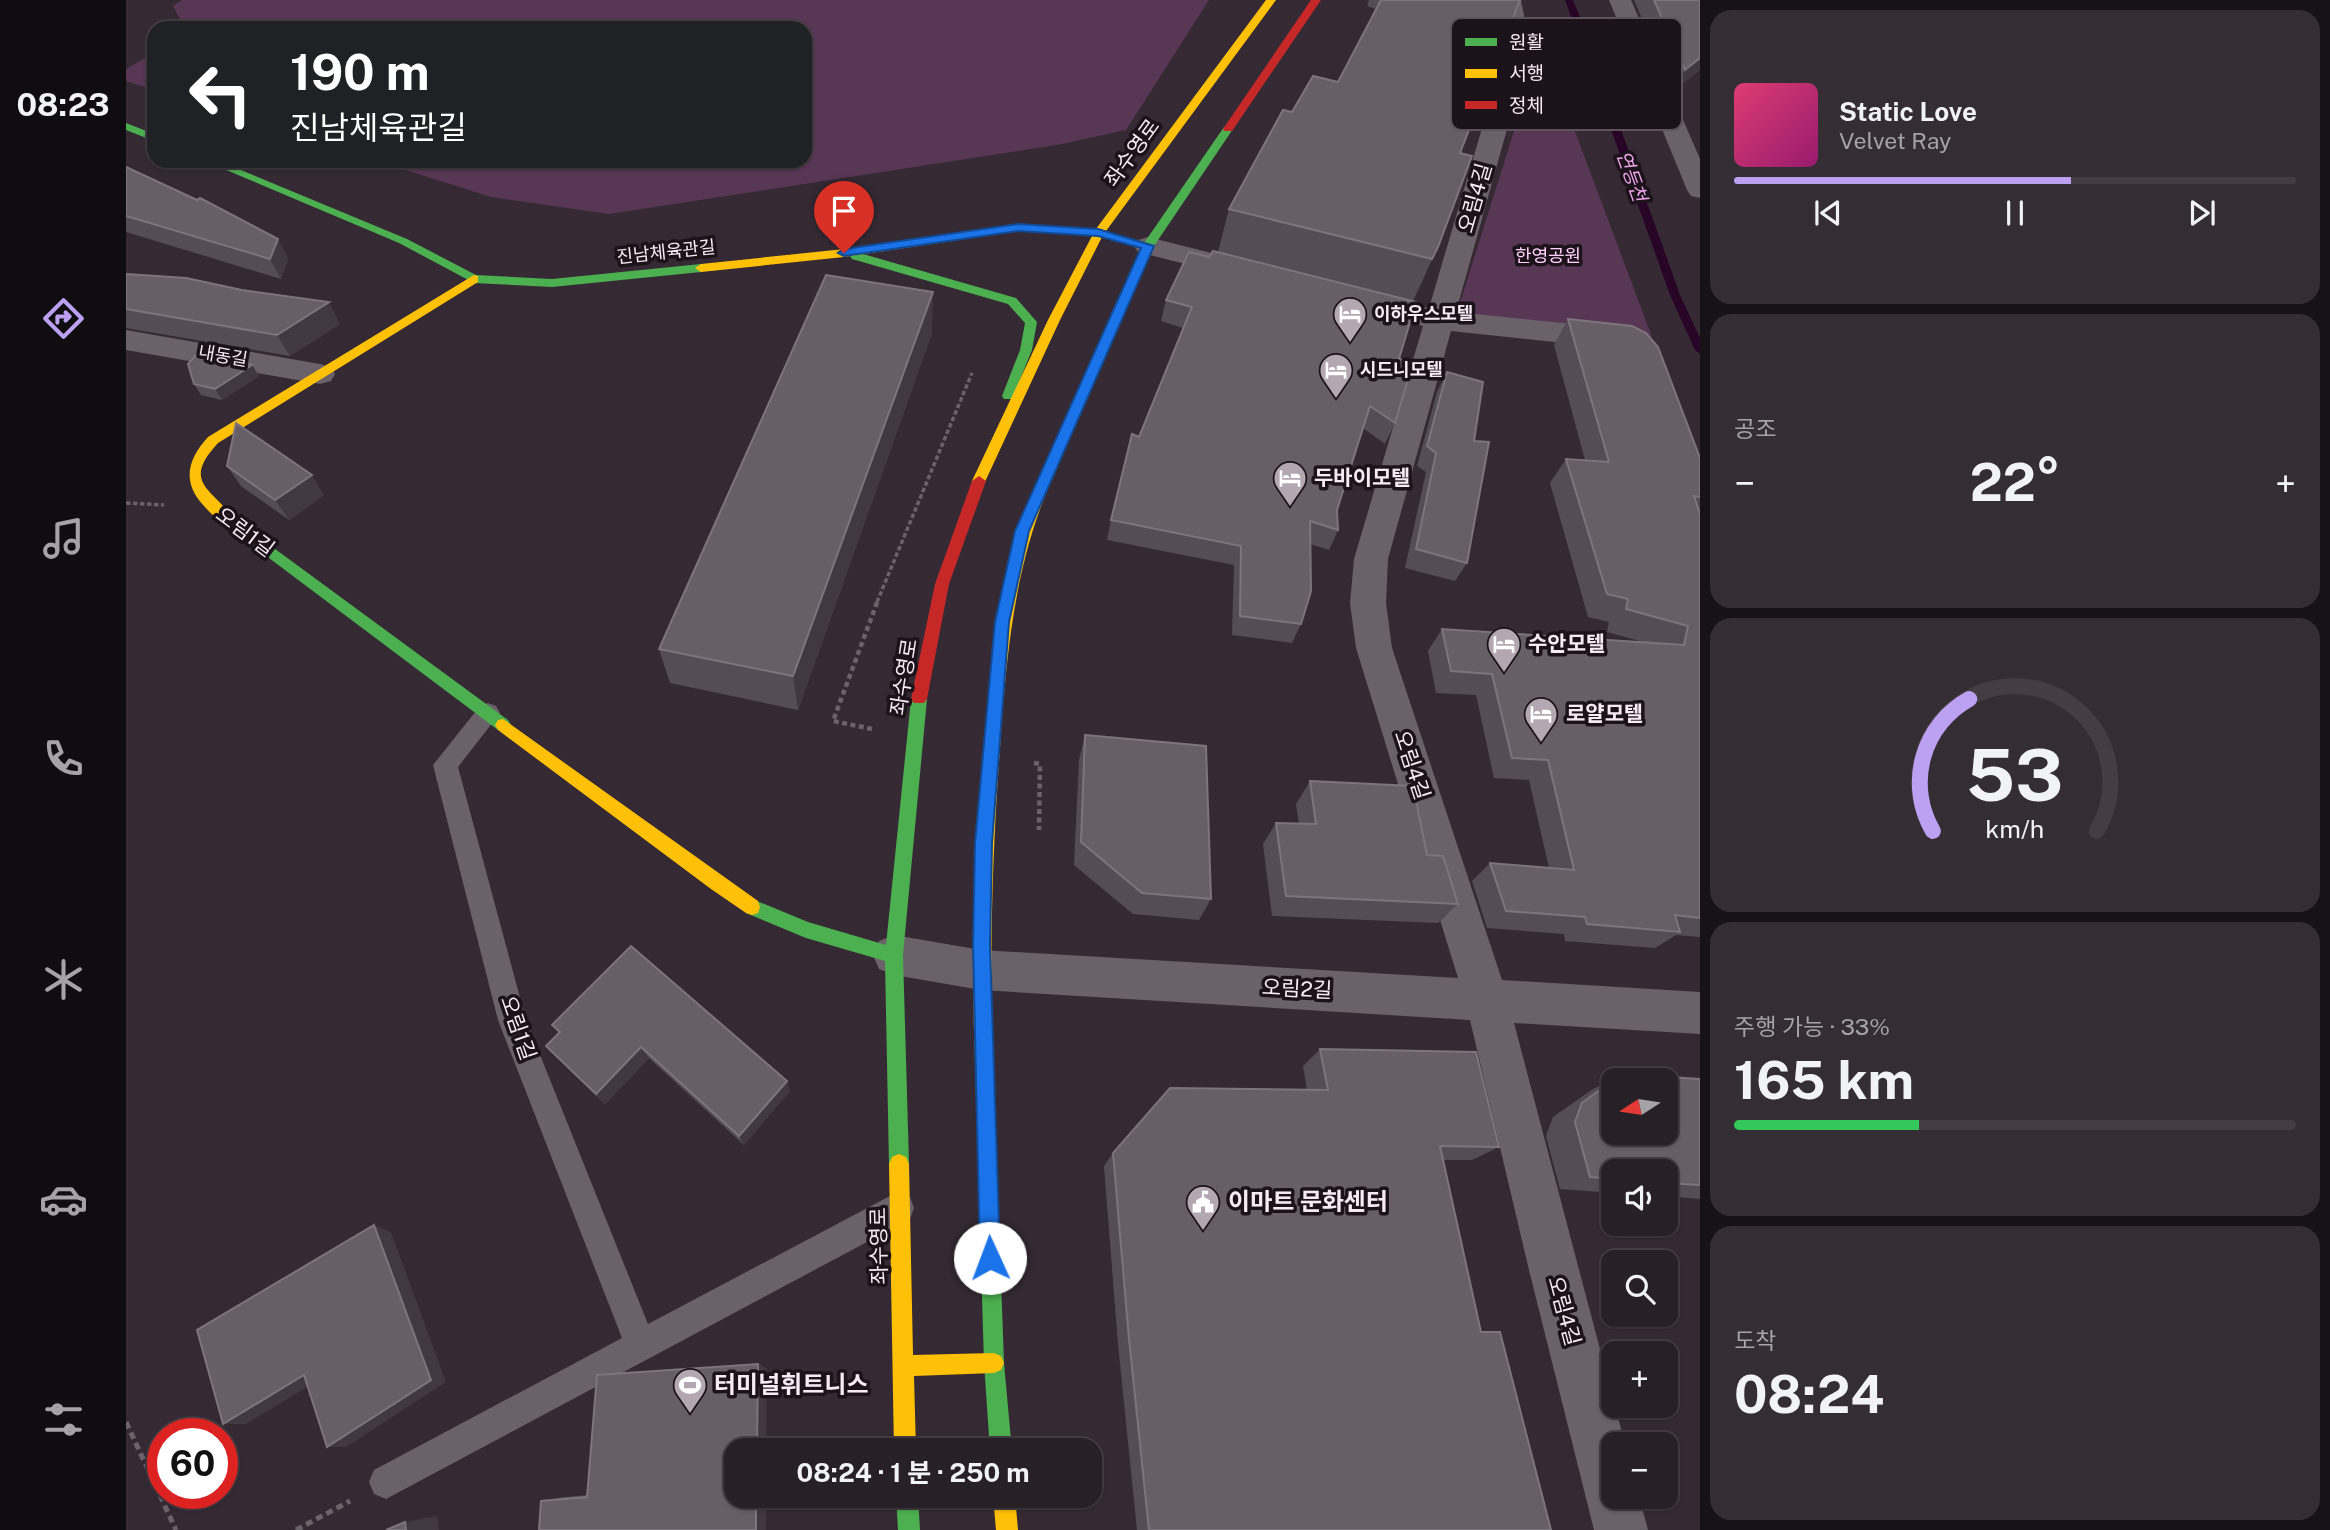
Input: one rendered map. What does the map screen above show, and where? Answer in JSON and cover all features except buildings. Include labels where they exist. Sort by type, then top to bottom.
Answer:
[{"type":"main road","name":"좌수영로","points":[[905,1438],[894,955],[920,694],[942,584],[972,496],[1098,233],[1271,0]]},
{"type":"main road","points":[[1000,1438],[994,1363],[981,970],[984,843],[1002,622],[1022,531],[1148,246],[1315,0]]},
{"type":"main road","points":[[126,126],[147,135]]},
{"type":"main road","name":"진남체육관길","points":[[227,168],[403,241],[474,279],[552,283],[844,253],[1018,228],[1098,233],[1148,246]]},
{"type":"main road","points":[[844,253],[1012,301],[1031,322],[1026,350],[972,496]]},
{"type":"main road","name":"오림1길","points":[[474,279],[213,440],[200,451],[193,463],[192,476],[199,492],[212,508],[717,884],[759,911],[806,930],[894,955]]},
{"type":"main road","points":[[902,1366],[994,1363]]},
{"type":"main road","points":[[908,1508],[909,1530]]},
{"type":"main road","points":[[1005,1508],[1007,1530]]},
{"type":"street","name":"오림4길","points":[[1510,0],[1513,18]]},
{"type":"street","points":[[1620,0],[1628,18]]},
{"type":"street","name":"오림4길","points":[[1494,130],[1371,559],[1368,603],[1374,648],[1487,1000],[1552,1266],[1621,1530]]},
{"type":"street","points":[[1676,130],[1698,180]]},
{"type":"street","points":[[1148,246],[1267,276]]},
{"type":"street","points":[[1387,307],[1440,320],[1616,339],[1638,345]]},
{"type":"street","name":"내동길","points":[[126,340],[320,374]]},
{"type":"street","name":"오림2길","points":[[894,955],[981,970],[1700,1013]]},
{"type":"lane","name":"오림1길","points":[[488,713],[445,765],[512,1020],[641,1346]]},
{"type":"lane","points":[[386,1482],[899,1208]]},
{"type":"path","points":[[832,720],[865,632],[975,365]]},
{"type":"path","points":[[1040,764],[1040,830]]},
{"type":"path","points":[[126,1422],[176,1530]]},
{"type":"path","points":[[296,1530],[386,1482]]},
{"type":"green space","points":[[182,0],[1209,0],[1126,130],[1057,145],[609,214],[491,197],[399,168],[812,168],[812,21],[180,21],[173,6]]},
{"type":"green space","points":[[147,57],[147,88],[126,81],[126,69]]},
{"type":"green space","name":"한영공원","points":[[1514,130],[1574,130],[1652,337],[1475,319],[1459,306]]},
{"type":"waterway","name":"연등천","points":[[1569,0],[1576,18]]},
{"type":"waterway","name":"연등천","points":[[1617,130],[1675,295],[1700,350]]},
{"type":"traffic: fast","points":[[126,126],[147,135]]},
{"type":"traffic: fast","points":[[1038,496],[1148,246],[1228,129]]},
{"type":"traffic: fast","points":[[227,168],[403,241],[474,279],[552,283],[701,268]]},
{"type":"traffic: fast","points":[[856,256],[1012,301],[1031,322],[1026,350],[1008,396]]},
{"type":"traffic: fast","points":[[226,518],[503,725]]},
{"type":"traffic: fast","points":[[899,1164],[894,955],[919,699]]},
{"type":"traffic: fast","points":[[752,907],[806,930],[894,955]]},
{"type":"traffic: fast","points":[[983,1031],[994,1363],[1000,1438]]},
{"type":"traffic: fast","points":[[908,1508],[909,1530]]},
{"type":"traffic: slow","points":[[979,481],[1054,320],[1099,233],[1271,0]]},
{"type":"traffic: slow","points":[[701,268],[844,253],[1018,228],[1099,233],[1148,246]]},
{"type":"traffic: slow","points":[[226,518],[206,500],[196,481],[197,461],[213,440],[474,279]]},
{"type":"traffic: slow","points":[[983,1031],[984,883],[998,673],[1011,583],[1018,553],[1038,496]]},
{"type":"traffic: slow","points":[[503,725],[752,907]]},
{"type":"traffic: slow","points":[[899,1164],[905,1438]]},
{"type":"traffic: slow","points":[[902,1366],[994,1363]]},
{"type":"traffic: slow","points":[[1005,1508],[1007,1530]]},
{"type":"traffic: jam","points":[[1228,129],[1316,0]]},
{"type":"traffic: jam","points":[[919,699],[942,584],[979,481]]},
{"type":"place","name":"이하우스모텔","points":[[1350,344]]},
{"type":"place","name":"시드니모텔","points":[[1336,400]]},
{"type":"place","name":"두바이모텔","points":[[1290,508]]},
{"type":"place","name":"수안모텔","points":[[1504,674]]},
{"type":"place","name":"로얄모텔","points":[[1541,744]]},
{"type":"place","name":"이마트 문화센터","points":[[1203,1232]]},
{"type":"place","name":"터미널휘트니스","points":[[690,1415]]},
{"type":"route","points":[[844,253],[1018,228],[1098,233],[1148,246],[1022,531],[1002,622],[984,843],[981,970],[990,1258]]}]
